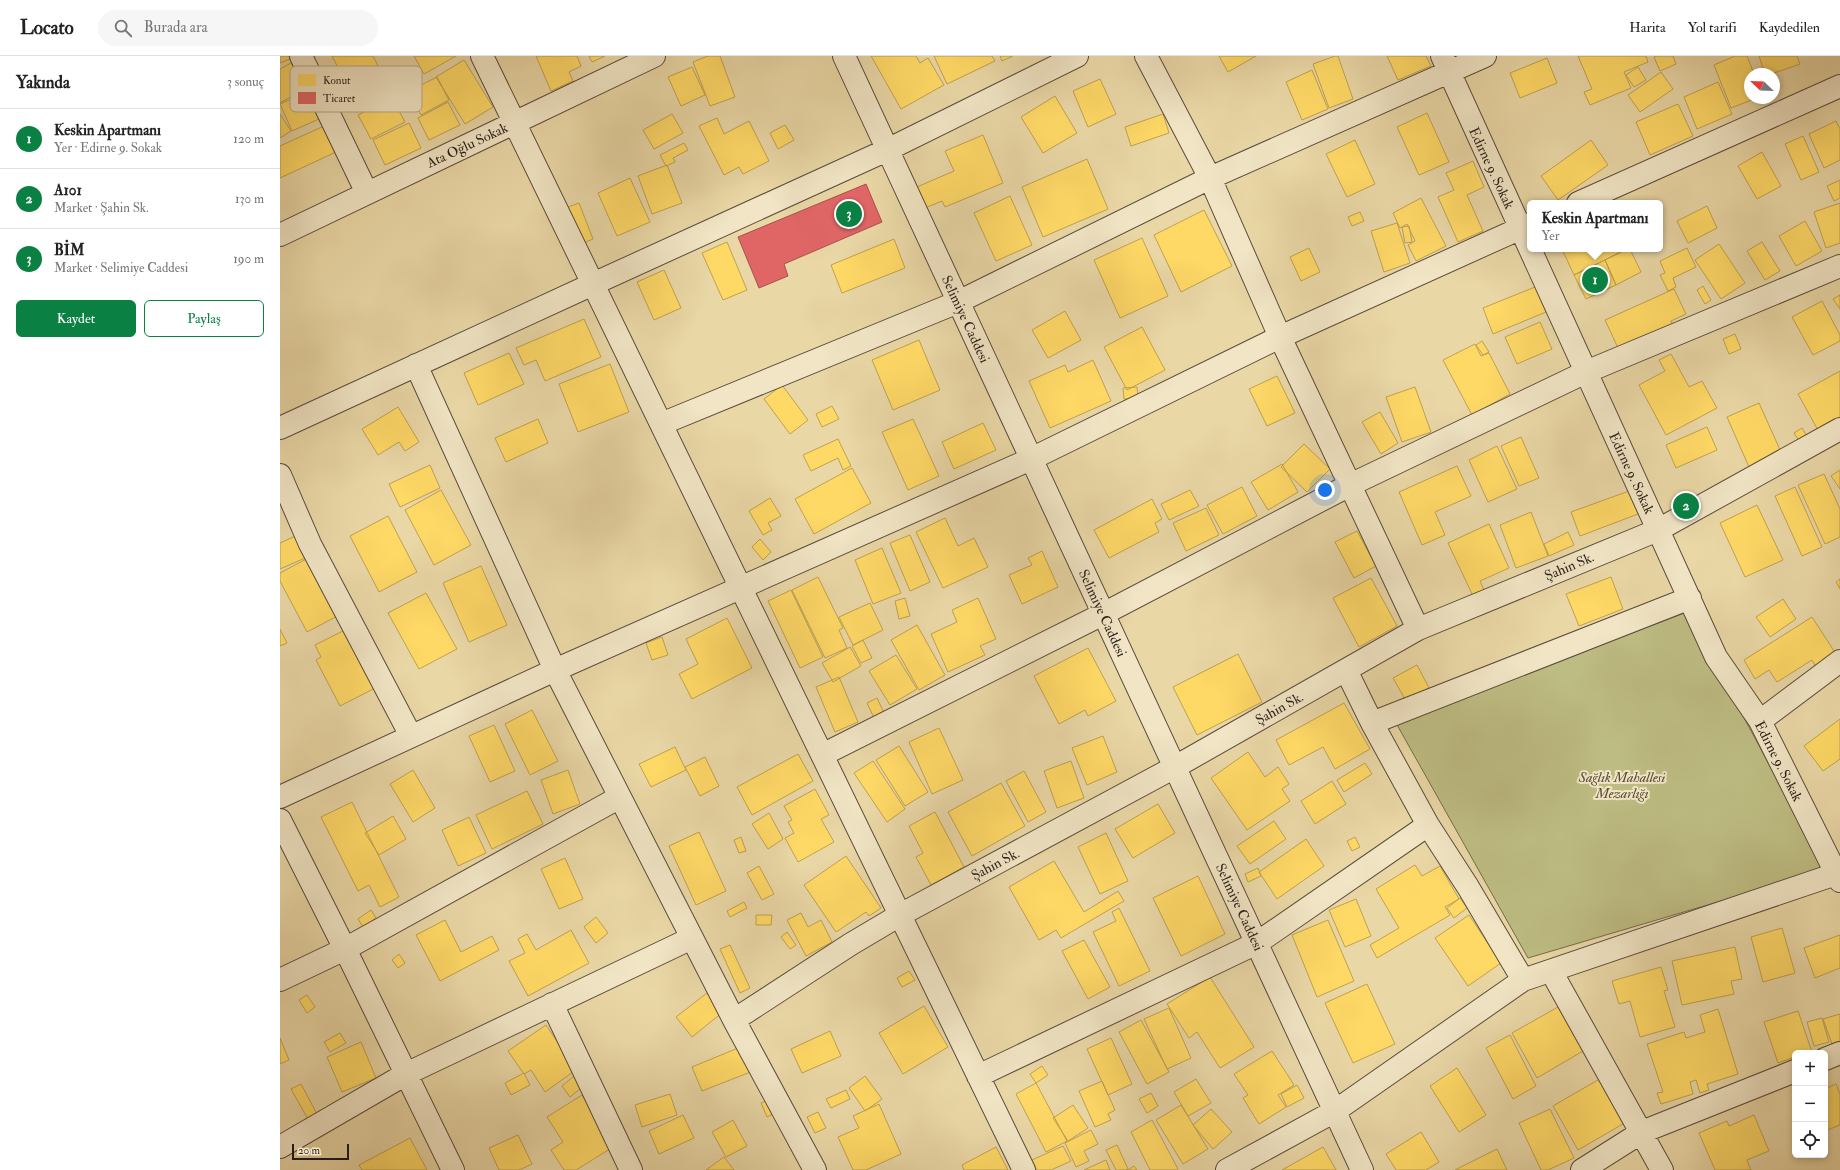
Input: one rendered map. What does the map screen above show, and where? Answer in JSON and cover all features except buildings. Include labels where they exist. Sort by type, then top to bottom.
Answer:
[{"type":"street","points":[[301,56],[306,66]]},
{"type":"street","points":[[482,56],[1024,1170]]},
{"type":"street","name":"Ata Oğlu Sokak","points":[[280,235],[367,192],[654,56]]},
{"type":"street","name":"Selimiye Caddesi","points":[[844,56],[1362,1170]]},
{"type":"street","points":[[280,428],[887,150],[1077,56]]},
{"type":"street","points":[[1146,56],[1210,178],[1280,337],[1418,629]]},
{"type":"street","points":[[661,424],[958,302],[1210,178],[1446,65],[1485,56]]},
{"type":"street","name":"Edirne 9. Sokak","points":[[1446,65],[1525,226]]},
{"type":"street","points":[[1585,200],[1840,86]]},
{"type":"street","points":[[328,112],[367,192]]},
{"type":"street","points":[[280,798],[555,670],[1031,459],[1280,337],[1525,226]]},
{"type":"street","name":"Edirne 9. Sokak","points":[[1536,252],[1586,372],[1716,657],[1760,721],[1839,876]]},
{"type":"street","points":[[822,755],[1103,614],[1350,485],[1586,372],[1840,266]]},
{"type":"street","points":[[416,365],[555,670],[734,1020],[814,1170]]},
{"type":"street","name":"Şahin Sk.","points":[[734,1020],[851,944],[900,915],[1174,767],[1418,629],[1658,530],[1840,429]]},
{"type":"street","points":[[280,475],[310,544],[411,736]]},
{"type":"street","points":[[1372,723],[1690,598]]},
{"type":"street","points":[[1760,721],[1840,661]]},
{"type":"street","points":[[1346,670],[1372,723],[1428,825],[1468,887],[1523,980]]},
{"type":"street","points":[[280,980],[345,949],[620,796]]},
{"type":"street","points":[[280,820],[453,1170]]},
{"type":"street","points":[[978,1076],[1257,943],[1428,825]]},
{"type":"street","points":[[1227,1170],[1335,1111],[1523,980],[1839,876]]},
{"type":"street","points":[[280,1146],[406,1074],[692,938]]},
{"type":"street","points":[[1551,971],[1662,1170]]},
{"type":"street","points":[[552,1004],[631,1170]]},
{"type":"street","points":[[1828,1058],[1840,1053]]},
{"type":"street","points":[[1582,1170],[1642,1132],[1792,1072]]},
{"type":"green space","name":"Sağlık Mahallesi Mezarlığı","points":[[1687,612],[1826,870],[1528,958],[1396,723]]},
{"type":"place","name":"BİM","points":[[849,214]]},
{"type":"place","name":"Keskin Apartmanı","points":[[1595,280]]},
{"type":"place","name":"A101","points":[[1686,506]]}]
